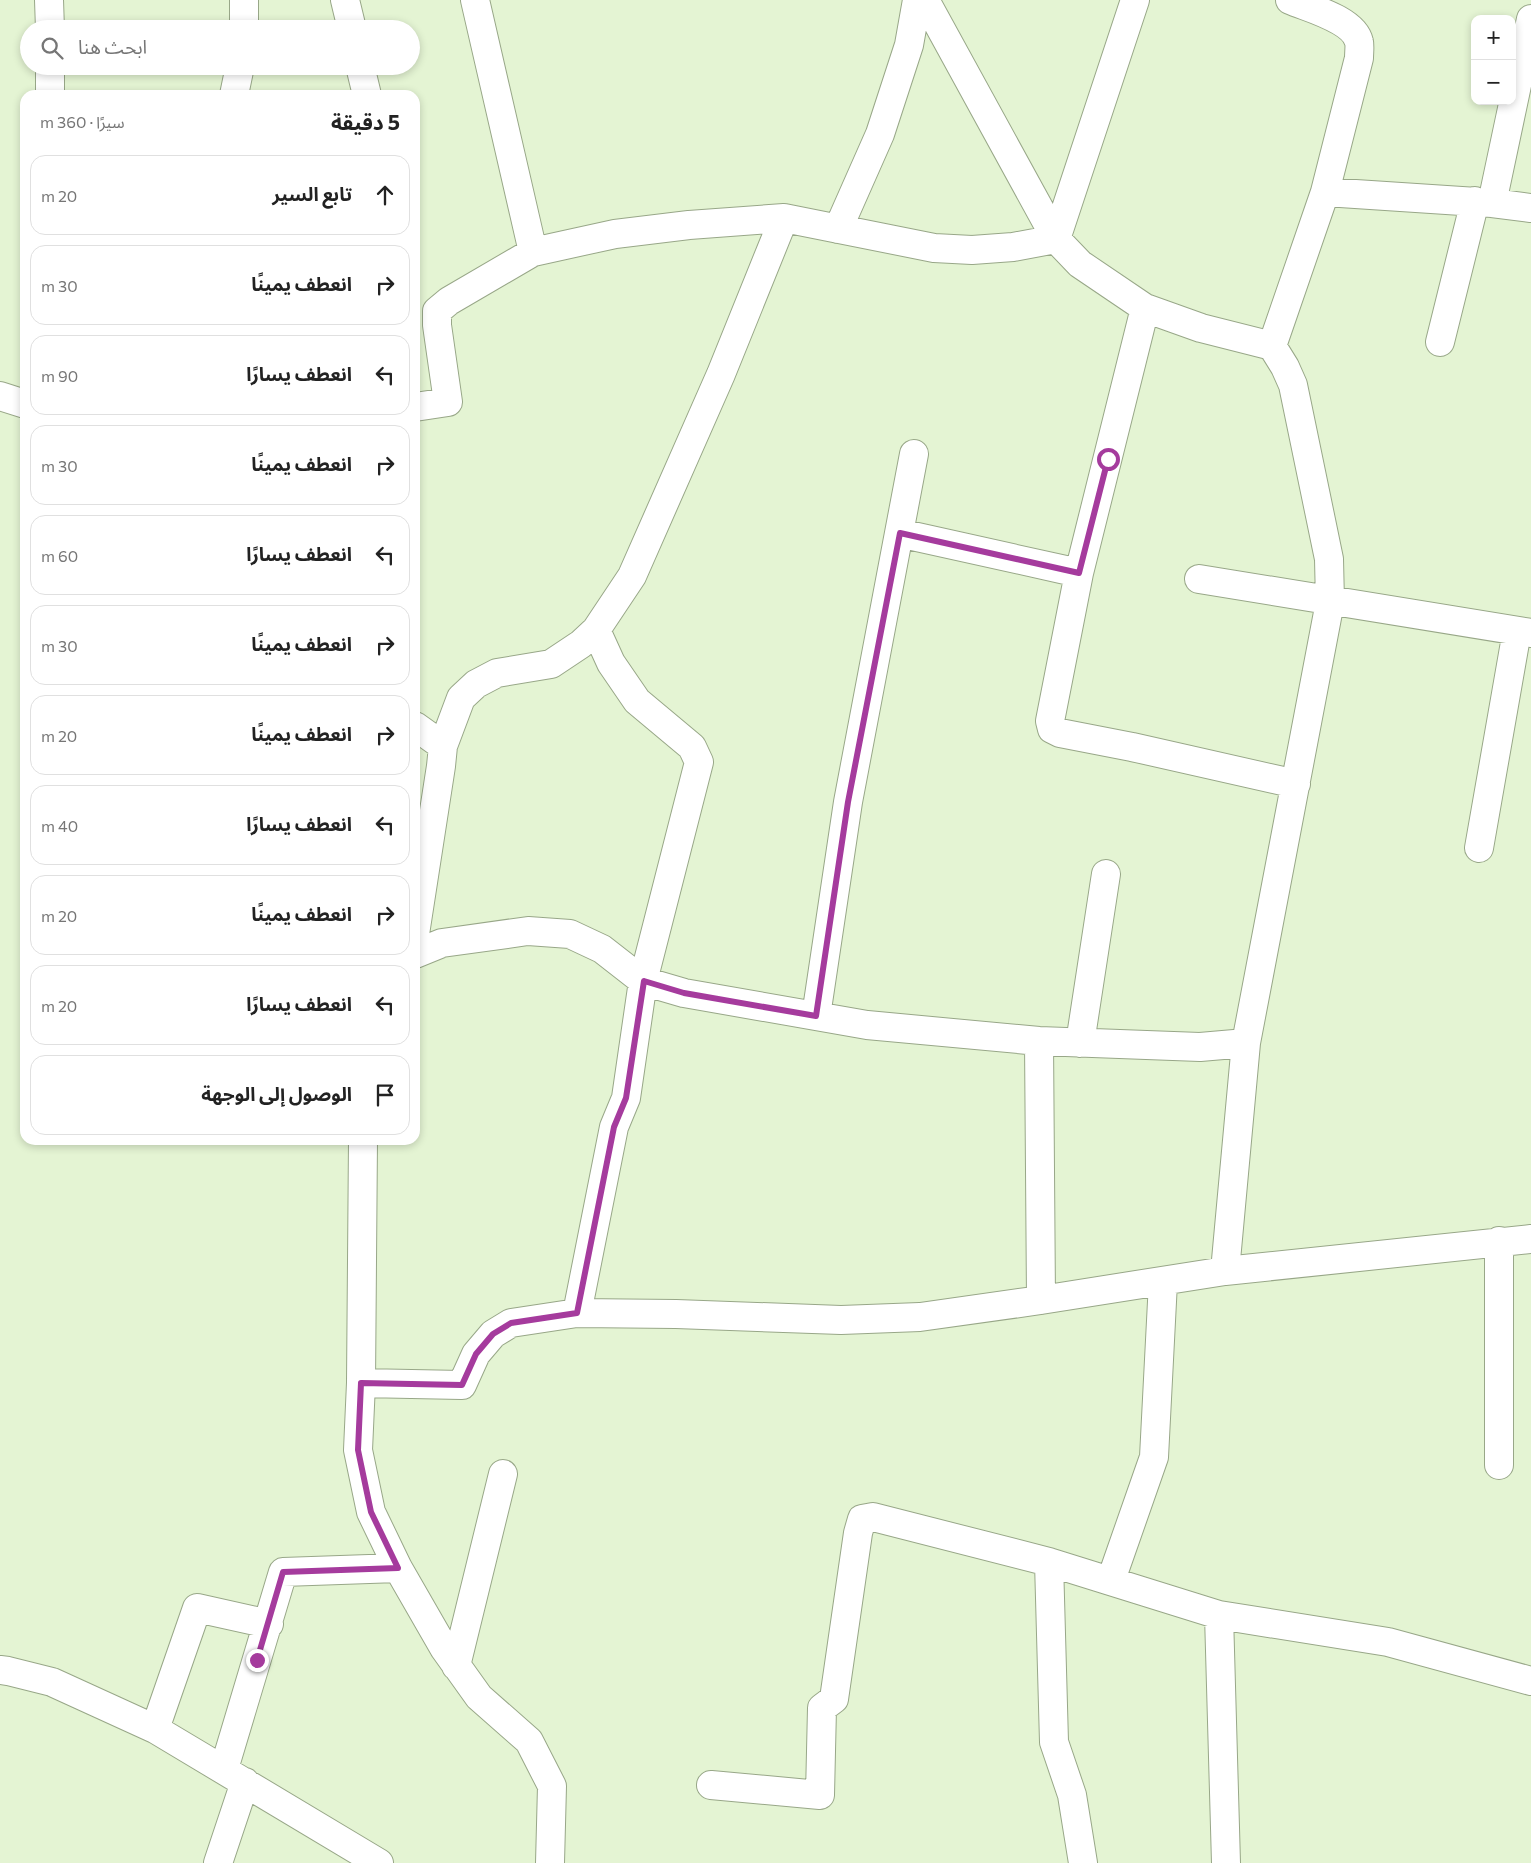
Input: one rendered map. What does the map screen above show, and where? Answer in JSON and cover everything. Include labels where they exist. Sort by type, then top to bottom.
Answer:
[{"type":"street","points":[[50,0],[50,20]]},
{"type":"street","points":[[244,0],[244,20]]},
{"type":"street","points":[[345,0],[350,20]]},
{"type":"street","points":[[475,0],[533,252]]},
{"type":"street","points":[[838,229],[880,134],[909,45],[917,0]]},
{"type":"street","points":[[925,0],[1056,239],[1080,264],[1145,308],[1201,328],[1272,346],[1285,367],[1292,385],[1329,558],[1330,602],[1246,1043],[1225,1271]]},
{"type":"street","points":[[1056,239],[1135,0]]},
{"type":"street","points":[[1272,346],[1325,192],[1359,58],[1359,41],[1351,29],[1342,21],[1290,0]]},
{"type":"street","points":[[1440,342],[1484,202],[1531,19]]},
{"type":"street","points":[[50,75],[50,90]]},
{"type":"street","points":[[235,90],[238,75]]},
{"type":"street","points":[[362,75],[366,90]]},
{"type":"street","points":[[1325,192],[1484,202],[1531,208]]},
{"type":"street","points":[[420,902],[443,746],[460,698],[476,684],[497,672],[551,664],[582,644],[596,630],[632,576],[720,374],[784,218]]},
{"type":"street","points":[[420,406],[448,402],[437,325],[437,311],[449,301],[533,252],[615,234],[689,225],[784,218],[934,248],[972,250],[1013,247],[1056,239]]},
{"type":"street","points":[[1145,308],[1079,573],[1050,721],[1052,729],[1060,733],[1132,747],[1296,784]]},
{"type":"street","points":[[0,396],[20,402]]},
{"type":"street","points":[[816,1016],[848,802],[914,454]]},
{"type":"street","points":[[900,533],[1079,573]]},
{"type":"street","points":[[1199,579],[1330,602],[1524,632],[1478,848]]},
{"type":"street","points":[[577,1313],[614,1127],[626,1098],[644,981],[699,762],[692,747],[637,701],[611,663],[596,630]]},
{"type":"street","points":[[420,730],[443,746]]},
{"type":"street","points":[[1080,1043],[1106,874]]},
{"type":"street","points":[[420,952],[442,943],[528,931],[570,934],[602,948],[644,981],[684,993],[867,1025],[1038,1042],[1200,1047],[1246,1043]]},
{"type":"street","points":[[1038,1042],[1041,1300]]},
{"type":"street","points":[[363,1145],[361,1383],[358,1450],[371,1512],[398,1568],[456,1666],[479,1697],[529,1741],[552,1786],[550,1863]]},
{"type":"street","points":[[361,1383],[462,1385],[476,1354],[493,1334],[511,1323],[577,1313],[676,1314],[841,1320],[920,1317],[1225,1271],[1531,1239]]},
{"type":"street","points":[[1499,1241],[1499,1465]]},
{"type":"street","points":[[1111,1580],[1154,1456],[1162,1282]]},
{"type":"street","points":[[456,1666],[503,1474]]},
{"type":"street","points":[[712,1785],[820,1795],[822,1708],[834,1699],[858,1533],[862,1519],[873,1517],[1049,1562],[1220,1615],[1388,1642],[1531,1681]]},
{"type":"street","points":[[1049,1562],[1054,1742],[1072,1795],[1083,1863]]},
{"type":"street","points":[[218,1863],[234,1775],[268,1624],[283,1572],[398,1568]]},
{"type":"street","points":[[155,1729],[197,1608],[268,1624]]},
{"type":"street","points":[[1220,1615],[1226,1863]]},
{"type":"street","points":[[0,1670],[8,1670],[52,1682],[155,1729],[379,1863]]},
{"type":"route","points":[[257,1660],[283,1572],[398,1568],[371,1512],[358,1450],[361,1383],[462,1385],[476,1354],[493,1334],[511,1323],[577,1313],[614,1127],[626,1098],[644,981],[684,993],[816,1016],[848,802],[900,533],[1079,573],[1108,459]]}]
